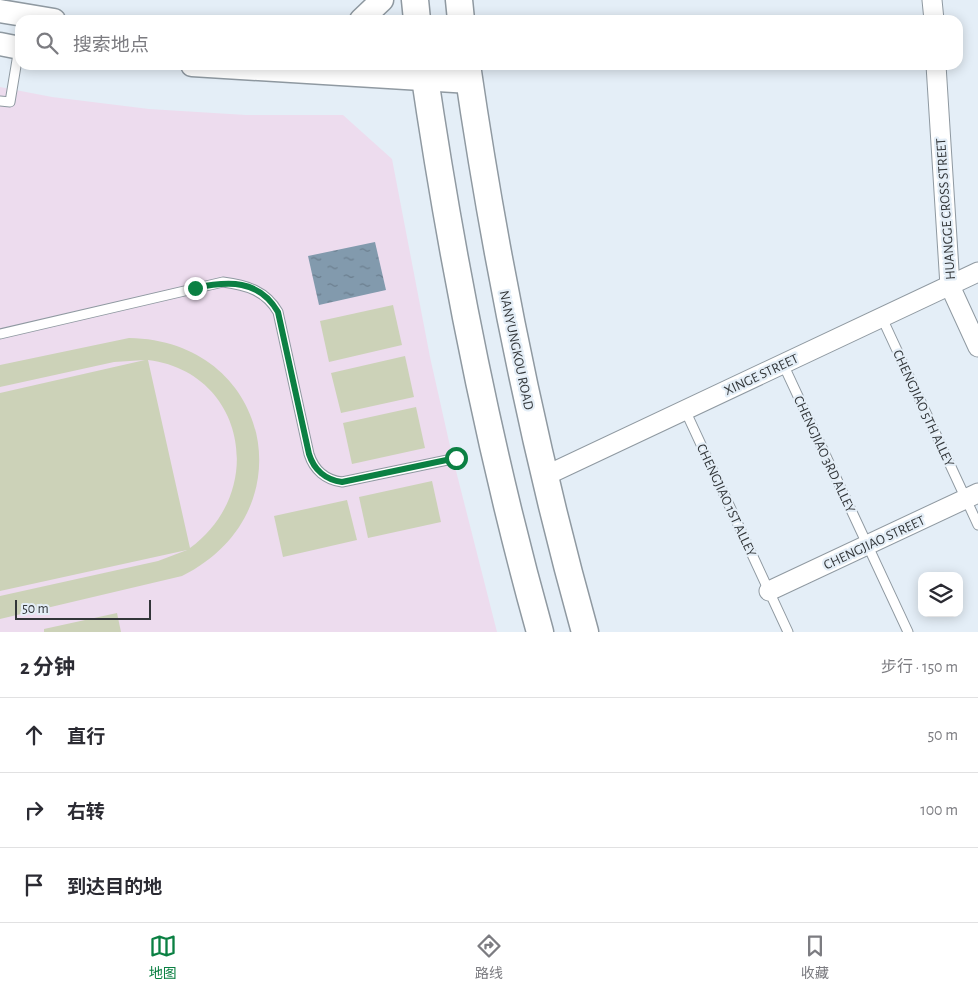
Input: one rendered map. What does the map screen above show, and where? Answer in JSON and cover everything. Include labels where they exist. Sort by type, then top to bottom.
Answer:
[{"type":"main road","points":[[415,0],[416,15]]},
{"type":"main road","points":[[459,0],[460,15]]},
{"type":"main road","points":[[424,72],[454,256],[477,376],[502,485],[540,632]]},
{"type":"main road","name":"NANYUNGKOU ROAD","points":[[468,74],[498,258],[544,476],[586,632]]},
{"type":"street","points":[[366,15],[382,0]]},
{"type":"street","points":[[932,0],[934,15]]},
{"type":"street","points":[[0,11],[24,15]]},
{"type":"street","points":[[358,70],[468,74]]},
{"type":"street","name":"HUANGGE CROSS STREET","points":[[936,70],[950,286],[978,347]]},
{"type":"street","name":"XINGE STREET","points":[[544,476],[978,272]]},
{"type":"street","name":"CHENGJIAO STREET","points":[[769,591],[972,496]]},
{"type":"lane","points":[[0,101],[10,102],[13,46]]},
{"type":"lane","points":[[0,334],[223,282],[241,284],[267,297],[278,312],[309,454],[312,463],[321,473],[334,481],[342,482],[456,458]]},
{"type":"lane","name":"CHENGJIAO 5TH ALLEY","points":[[882,318],[972,496],[978,525]]},
{"type":"lane","name":"CHENGJIAO 3RD ALLEY","points":[[783,364],[908,632]]},
{"type":"lane","name":"CHENGJIAO 1ST ALLEY","points":[[685,410],[788,632]]},
{"type":"shaded area","points":[[0,87],[52,97],[149,109],[246,115],[343,115],[392,159],[430,357],[452,455],[497,632],[0,632]]},
{"type":"green space","points":[[393,305],[402,345],[329,362],[320,321]]},
{"type":"green space","points":[[129,338],[177,346],[215,367],[242,398],[256,434],[258,474],[247,513],[222,548],[182,576],[0,619],[0,596],[158,561],[187,550],[0,591],[0,393],[145,360],[114,362],[0,387],[0,365]],"holes":[[[148,360],[181,369],[206,386],[224,410],[235,437],[237,467],[230,496],[215,524],[190,548]]]},
{"type":"green space","points":[[405,356],[414,397],[341,413],[331,373]]},
{"type":"green space","points":[[416,407],[425,448],[352,464],[343,423]]},
{"type":"green space","points":[[432,481],[441,522],[368,538],[359,497]]},
{"type":"green space","points":[[347,500],[357,540],[283,557],[274,516]]},
{"type":"green space","points":[[117,613],[121,632],[44,632],[44,629]]},
{"type":"water","points":[[375,242],[386,290],[319,305],[308,256]]},
{"type":"route","points":[[195,288],[223,282],[241,284],[260,292],[273,304],[278,312],[309,454],[312,463],[328,478],[342,482],[456,458]]}]
